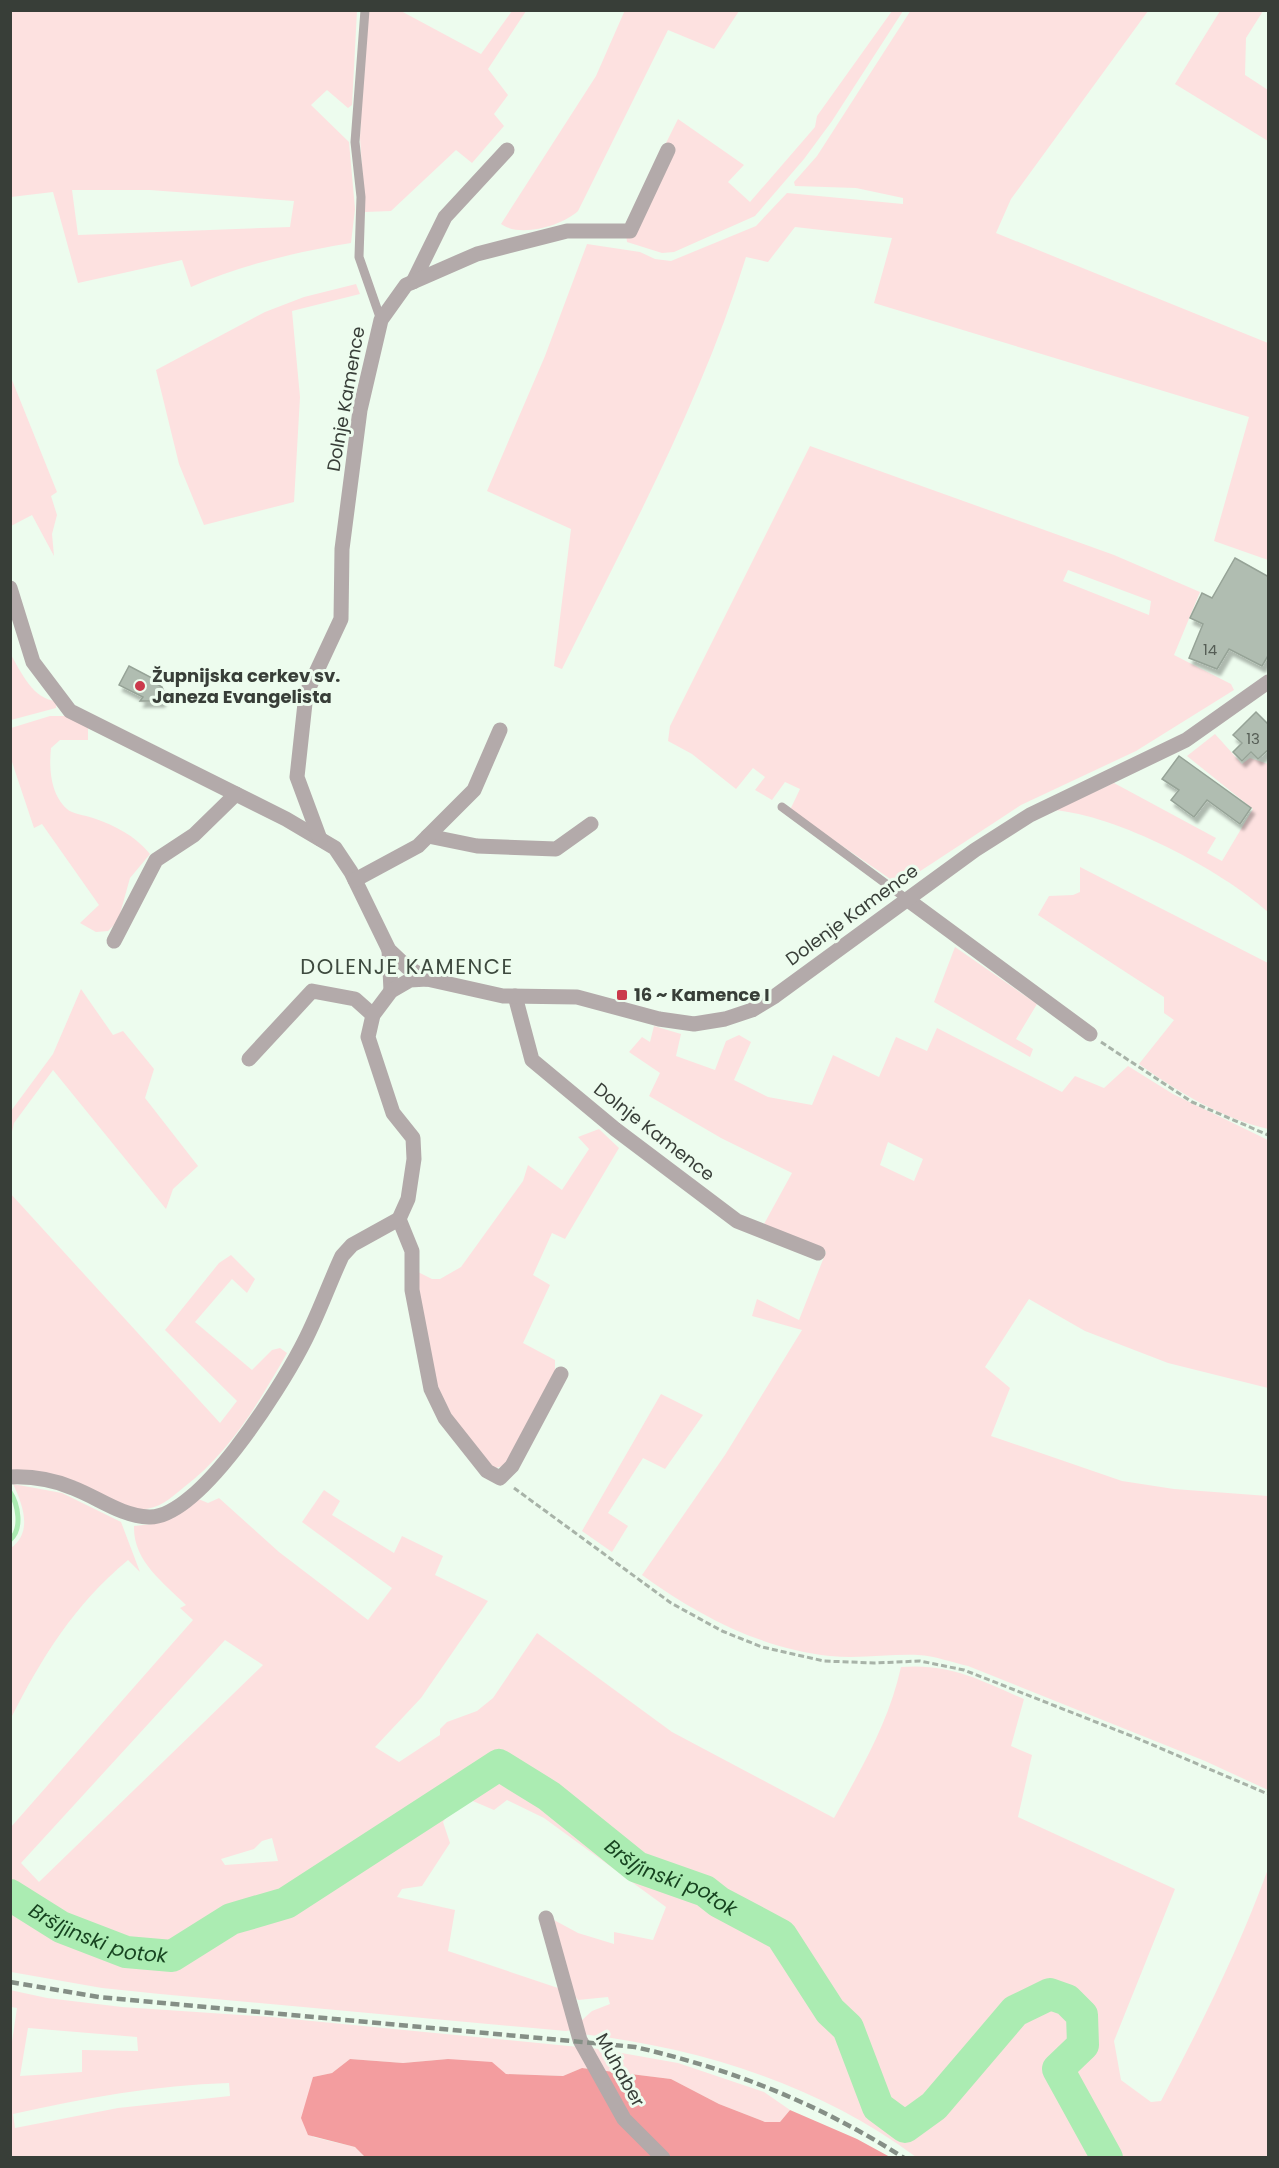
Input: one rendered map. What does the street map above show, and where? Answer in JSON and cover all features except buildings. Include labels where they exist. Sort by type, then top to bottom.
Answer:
[{"type":"street","points":[[413,282],[445,217],[507,150]]},
{"type":"street","name":"Dolnje Kamence","points":[[320,839],[297,777],[306,694],[341,619],[342,549],[360,410],[381,320],[406,285],[477,254],[567,231],[630,231],[668,150]]},
{"type":"street","points":[[10,588],[33,662],[69,711],[236,794],[335,848],[355,880],[389,950],[407,967],[427,979]]},
{"type":"street","name":"Dolenje Kamence","points":[[391,991],[410,980],[427,979],[503,996],[577,997],[659,1019],[694,1024],[725,1019],[752,1010],[1029,815],[1186,740],[1269,682]]},
{"type":"street","points":[[355,880],[418,846],[474,790],[500,730]]},
{"type":"street","points":[[114,940],[156,860],[194,835],[236,794]]},
{"type":"street","points":[[428,836],[477,846],[556,849],[591,824]]},
{"type":"street","points":[[908,900],[1090,1034]]},
{"type":"street","points":[[13,1477],[42,1478],[73,1487],[134,1515],[153,1517],[172,1511],[216,1475],[270,1399],[302,1347],[342,1256],[352,1245],[399,1219],[408,1199],[414,1160],[412,1138],[393,1113],[372,1055],[368,1037],[373,1015],[391,991],[389,950]]},
{"type":"street","points":[[249,1059],[312,992],[355,999],[373,1015]]},
{"type":"street","name":"Dolnje Kamence","points":[[516,996],[532,1060],[615,1129],[737,1221],[818,1252]]},
{"type":"street","points":[[399,1219],[412,1251],[412,1290],[431,1389],[445,1418],[487,1471],[500,1478],[512,1466],[561,1374]]},
{"type":"street","name":"Muhaber","points":[[546,1918],[580,2040],[624,2119],[663,2157]]},
{"type":"lane","points":[[364,10],[355,142],[361,197],[359,257],[381,320]]},
{"type":"lane","points":[[782,807],[908,900]]},
{"type":"path","points":[[1090,1034],[1192,1102],[1269,1135]]},
{"type":"path","points":[[500,1478],[671,1603],[722,1631],[762,1647],[824,1660],[874,1663],[920,1661],[964,1670],[1269,1794]]},
{"type":"shaded area","points":[[625,10],[739,11],[714,49],[668,30],[578,211],[562,221],[541,228],[519,230],[501,224],[596,76]]},
{"type":"shaded area","points":[[911,10],[1148,11],[1011,199],[996,233],[1268,343],[1268,560],[1214,541],[1249,417],[874,303],[892,238],[795,227],[768,262],[746,257],[708,363],[662,467],[562,669],[554,666],[571,529],[487,491],[545,356],[587,244],[640,252],[655,259],[671,261],[756,226],[787,193],[903,204],[903,198],[856,188],[795,186],[794,182],[817,156]]},
{"type":"shaded area","points":[[10,11],[357,11],[352,105],[348,108],[327,90],[311,105],[349,142],[355,209],[351,243],[269,260],[191,287],[182,260],[78,283],[53,192],[11,197]],"holes":[[[72,190],[150,190],[294,201],[290,227],[78,235]]]},
{"type":"shaded area","points":[[365,11],[401,11],[481,54],[512,11],[526,11],[488,69],[508,95],[494,114],[504,126],[472,163],[456,150],[391,211],[365,212],[360,138]]},
{"type":"shaded area","points":[[892,11],[903,11],[832,121],[804,159],[755,216],[674,252],[662,253],[627,242],[625,225],[678,119],[744,165],[728,182],[750,202],[815,127],[817,116]]},
{"type":"shaded area","points":[[1220,11],[1263,11],[1246,38],[1245,75],[1268,90],[1268,141],[1175,84]]},
{"type":"shaded area","points":[[356,284],[360,294],[292,311],[300,397],[294,502],[204,525],[179,464],[156,370],[265,312],[304,297]]},
{"type":"shaded area","points":[[10,375],[57,492],[51,496],[57,515],[52,534],[54,556],[32,515],[11,526]]},
{"type":"shaded area","points":[[810,446],[1114,555],[1200,592],[1174,655],[1231,684],[1234,690],[1136,751],[1021,805],[899,885],[790,810],[800,789],[785,782],[772,800],[755,790],[765,777],[753,768],[736,789],[692,754],[668,741],[670,726]],"holes":[[[1068,570],[1151,601],[1149,615],[1063,581]]]},
{"type":"shaded area","points":[[10,653],[34,690],[41,696],[57,701],[56,708],[11,720]]},
{"type":"shaded area","points":[[50,716],[76,716],[88,728],[88,740],[60,740],[51,748],[52,780],[61,803],[72,812],[101,821],[124,832],[138,841],[150,854],[130,878],[118,921],[108,931],[96,932],[80,923],[99,905],[42,824],[34,828],[11,759],[11,728]]},
{"type":"shaded area","points":[[1215,734],[1242,764],[1250,758],[1268,764],[1268,912],[1248,895],[1223,879],[1166,847],[1107,822],[1053,810],[1114,783],[1216,838],[1207,853],[1222,861],[1253,809],[1187,756]]},
{"type":"shaded area","points":[[1080,867],[1268,963],[1268,1129],[1234,1118],[1200,1103],[1139,1064],[1174,1020],[1164,1013],[1164,997],[1038,915],[1049,896],[1073,895],[1080,892]]},
{"type":"shaded area","points":[[955,947],[1037,1004],[1016,1039],[1033,1049],[1030,1057],[934,1002]]},
{"type":"shaded area","points":[[81,989],[113,1035],[123,1031],[154,1069],[145,1098],[198,1166],[173,1189],[166,1209],[53,1070],[14,1123],[11,1136],[11,1111],[53,1054]]},
{"type":"shaded area","points":[[654,1026],[681,1034],[676,1056],[715,1070],[726,1041],[739,1035],[751,1042],[734,1080],[768,1097],[812,1105],[833,1055],[879,1077],[896,1037],[927,1051],[937,1028],[1062,1092],[1075,1076],[1104,1088],[1128,1066],[1173,1094],[1268,1140],[1268,1388],[1168,1363],[1085,1331],[1029,1299],[985,1367],[1010,1388],[991,1436],[1122,1481],[1174,1489],[1268,1496],[1268,1790],[1205,1761],[968,1666],[918,1655],[830,1656],[804,1652],[754,1638],[708,1617],[642,1575],[725,1455],[802,1330],[752,1316],[757,1299],[799,1320],[826,1252],[764,1224],[792,1173],[721,1138],[649,1096],[660,1073],[629,1052],[642,1037],[650,1042]],"holes":[[[888,1142],[923,1159],[914,1181],[880,1165]]]},
{"type":"shaded area","points":[[599,1129],[619,1148],[565,1239],[552,1233],[533,1275],[550,1285],[523,1343],[555,1360],[555,1371],[506,1465],[493,1469],[465,1437],[434,1386],[417,1291],[418,1272],[432,1279],[440,1279],[461,1267],[523,1181],[528,1165],[562,1190],[589,1149],[578,1137]]},
{"type":"shaded area","points":[[10,1193],[220,1423],[237,1401],[165,1330],[219,1263],[231,1255],[255,1279],[247,1293],[232,1279],[195,1322],[252,1370],[272,1350],[280,1348],[287,1353],[254,1409],[229,1443],[200,1474],[157,1506],[138,1509],[11,1471]]},
{"type":"shaded area","points":[[661,1394],[703,1415],[665,1469],[643,1458],[608,1513],[628,1526],[612,1552],[582,1531]]},
{"type":"shaded area","points":[[13,1484],[62,1493],[121,1522],[140,1572],[128,1560],[91,1595],[47,1653],[11,1718],[11,1548],[18,1542],[24,1526],[23,1509]]},
{"type":"shaded area","points":[[324,1490],[340,1501],[332,1515],[394,1553],[402,1536],[443,1556],[435,1575],[488,1601],[421,1698],[375,1747],[399,1762],[440,1735],[440,1729],[447,1722],[477,1711],[493,1698],[537,1633],[672,1732],[834,1818],[882,1726],[901,1667],[919,1666],[950,1670],[979,1679],[1024,1699],[1011,1746],[1032,1755],[1018,1817],[1175,1889],[1114,2041],[1121,2080],[1151,2102],[1161,2101],[1191,2044],[1232,1958],[1268,1869],[1268,2157],[916,2157],[840,2109],[757,2074],[671,2049],[582,2034],[581,2021],[592,2011],[610,2004],[608,1997],[578,2000],[574,1995],[554,1920],[578,1933],[614,1944],[614,1932],[653,1940],[666,1907],[544,1818],[507,1800],[494,1810],[461,1796],[443,1822],[450,1843],[422,1886],[402,1889],[397,1897],[455,1910],[448,1951],[561,1989],[571,2030],[102,1988],[11,1972],[11,1827],[193,1620],[180,1608],[186,1605],[159,1579],[144,1560],[138,1550],[134,1526],[152,1524],[196,1498],[208,1503],[219,1498],[279,1552],[368,1620],[392,1588],[302,1522]],"holes":[[[225,1640],[263,1665],[39,1882],[21,1863]],[[272,1838],[278,1861],[225,1865],[221,1859],[254,1849],[262,1841]]]},
{"type":"shaded area","points":[[10,1990],[47,1998],[122,2007],[271,2017],[599,2049],[678,2063],[764,2092],[790,2110],[780,2122],[765,2122],[719,2104],[671,2079],[582,2068],[563,2076],[506,2074],[448,2059],[403,2063],[350,2059],[332,2073],[313,2077],[313,2137],[355,2147],[365,2157],[11,2157],[10,2055],[17,2008],[11,2007]],"holes":[[[28,2028],[137,2037],[138,2051],[82,2050],[82,2072],[20,2076]],[[229,2083],[230,2096],[118,2108],[15,2128],[13,2114],[40,2108],[147,2089]]]},
{"type":"shaded area","points":[[350,2059],[403,2063],[448,2059],[492,2062],[506,2074],[563,2076],[582,2068],[671,2079],[719,2104],[765,2122],[780,2122],[790,2110],[857,2139],[890,2157],[365,2157],[355,2147],[308,2135],[301,2118],[313,2077],[332,2073]]},
{"type":"waterway","points":[[10,1492],[18,1516],[17,1530],[10,1540]]},
{"type":"waterway","name":"Bršljinski potok","points":[[10,1895],[61,1927],[126,1952],[172,1956],[231,1919],[286,1903],[499,1765],[549,1796],[637,1867],[705,1891],[719,1902],[781,1935],[830,2011],[848,2028],[878,2107],[905,2127],[934,2106],[1015,2011],[1050,1994],[1067,2000],[1082,2015],[1083,2045],[1058,2069],[1107,2158]]},
{"type":"railway","points":[[10,1982],[99,1997],[635,2047],[706,2066],[774,2090],[840,2121],[904,2158]]},
{"type":"place","name":"Župnijska cerkev sv. Janeza Evangelista","points":[[140,686]]},
{"type":"place","name":"16 ~ Kamence I","points":[[622,995]]},
{"type":"district","name":"DOLENJE KAMENCE","points":[[407,967]]}]
